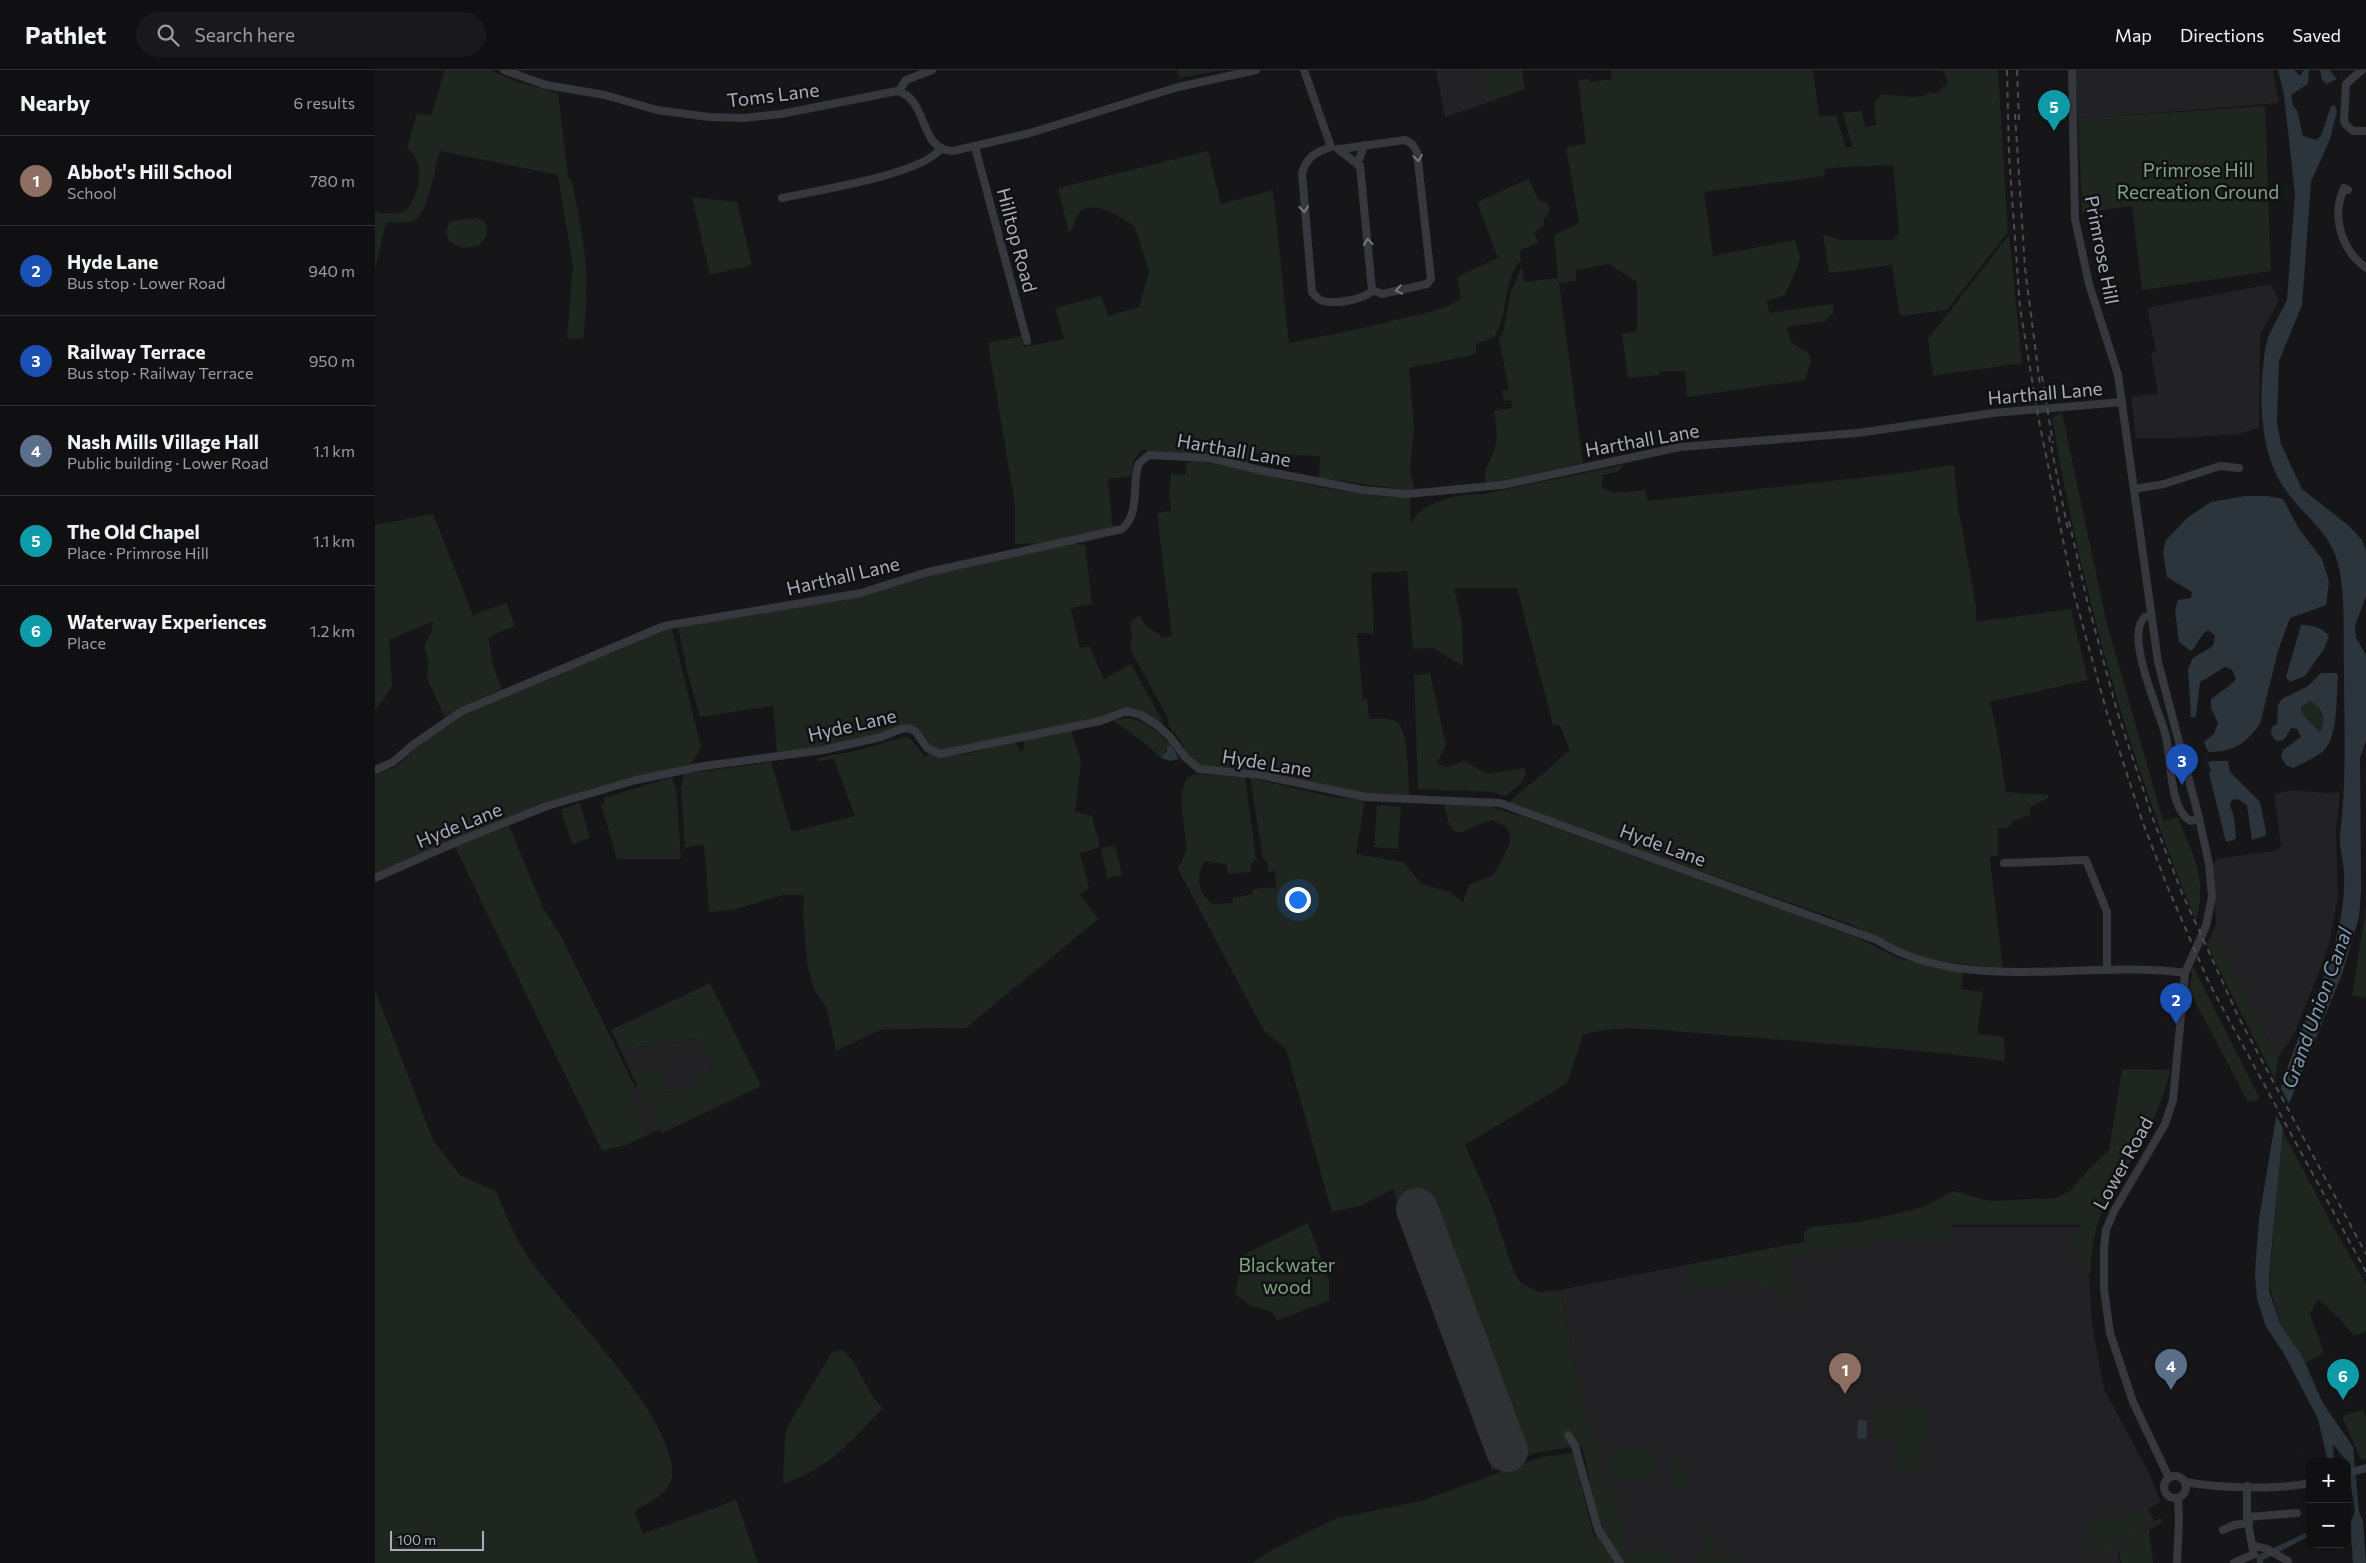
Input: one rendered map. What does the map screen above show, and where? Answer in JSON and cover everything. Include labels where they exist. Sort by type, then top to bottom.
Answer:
[{"type":"street","name":"Toms Lane","points":[[504,70],[546,85],[605,95],[657,110],[709,117],[744,118],[781,114],[891,91],[899,91]]},
{"type":"street","points":[[932,70],[906,80],[899,91],[914,101],[930,137],[941,148],[953,151],[975,147],[1088,116],[1178,87],[1256,70]]},
{"type":"street","points":[[1304,70],[1331,147]]},
{"type":"street","name":"Primrose Hill","points":[[2072,70],[2075,219],[2089,284],[2115,363],[2151,616]]},
{"type":"street","points":[[2364,70],[2346,84],[2344,120],[2345,124],[2353,131],[2366,131]]},
{"type":"street","points":[[1405,140],[1412,144],[1417,152],[1431,279],[1427,284],[1382,294],[1372,290],[1365,296],[1333,302],[1321,300],[1312,292],[1302,173],[1306,161],[1317,152],[1331,147],[1340,149],[1405,140]]},
{"type":"street","points":[[1364,145],[1358,163],[1364,201],[1372,290]]},
{"type":"street","name":"Hilltop Road","points":[[975,147],[1027,341]]},
{"type":"street","points":[[781,198],[909,169],[934,157],[941,148]]},
{"type":"street","points":[[1340,149],[1358,163]]},
{"type":"street","points":[[2344,188],[2337,207],[2339,227],[2348,249],[2366,268]]},
{"type":"street","name":"Harthall Lane","points":[[375,770],[393,762],[433,729],[469,707],[664,626],[861,593],[924,573],[1122,529],[1129,522],[1133,509],[1139,462],[1149,454],[1209,458],[1264,471],[1355,488],[1407,494],[1501,485],[1680,447],[1858,433],[1993,413],[2122,402]]},
{"type":"street","points":[[2134,489],[2164,484],[2220,466],[2239,468]]},
{"type":"street","points":[[2151,616],[2145,617],[2140,624],[2140,644],[2146,683],[2165,733],[2171,776],[2179,807],[2185,818],[2191,821],[2199,818]]},
{"type":"street","name":"Lower Road","points":[[2151,616],[2158,662],[2199,818],[2209,864],[2212,896],[2206,926],[2185,973],[2173,1100],[2165,1124],[2113,1211],[2106,1230],[2103,1267],[2110,1333],[2133,1402],[2169,1478]]},
{"type":"street","name":"Hyde Lane","points":[[375,878],[447,846],[547,806],[636,780],[704,766],[823,750],[909,728],[915,732],[927,748],[940,754],[1100,721],[1127,711],[1157,725],[1199,769],[1260,775],[1366,797],[1500,803],[1877,940],[1893,951],[1924,962],[2002,972],[2107,970],[2185,973]]},
{"type":"street","points":[[2004,863],[2086,860],[2107,912],[2107,970]]},
{"type":"street","points":[[1568,1435],[1575,1446],[1598,1529],[1620,1563]]},
{"type":"street","points":[[2177,1498],[2170,1496],[2165,1491],[2165,1485],[2169,1478],[2176,1476],[2185,1482],[2247,1486],[2295,1486],[2306,1483]]},
{"type":"street","points":[[2177,1498],[2185,1492],[2185,1482]]},
{"type":"street","points":[[2234,1563],[2254,1554],[2248,1520],[2247,1486]]},
{"type":"street","points":[[2177,1498],[2179,1520],[2177,1563]]},
{"type":"street","points":[[2223,1530],[2248,1520],[2297,1513]]},
{"type":"street","points":[[2252,1546],[2267,1549],[2279,1554],[2288,1561]]},
{"type":"shaded area","points":[[1436,70],[1480,70],[1490,102],[1445,117]]},
{"type":"shaded area","points":[[2075,70],[2273,70],[2279,103],[2078,119]]},
{"type":"shaded area","points":[[2271,284],[2279,301],[2260,334],[2259,428],[2239,434],[2176,438],[2136,438],[2131,396],[2158,394],[2151,354],[2156,351],[2147,308]]},
{"type":"shaded area","points":[[2292,790],[2326,793],[2340,792],[2336,829],[2338,896],[2329,944],[2321,967],[2294,1034],[2279,1056],[2266,1038],[2211,937],[2216,924],[2213,866],[2217,859],[2278,850],[2281,846],[2274,794]]},
{"type":"shaded area","points":[[701,1038],[704,1056],[710,1056],[712,1070],[694,1089],[667,1093],[663,1066],[630,1071],[621,1050]]},
{"type":"shaded area","points":[[639,1085],[660,1129],[648,1135],[626,1092]]},
{"type":"shaded area","points":[[2096,1224],[2092,1234],[2089,1270],[2092,1324],[2104,1389],[2150,1475],[2159,1497],[2160,1502],[2147,1510],[2153,1522],[2160,1518],[2163,1521],[2118,1553],[2120,1563],[1622,1563],[1604,1535],[1582,1446],[1591,1443],[1560,1290],[1786,1245],[1933,1227],[2080,1227]]},
{"type":"green space","points":[[445,70],[490,70],[515,81],[558,93],[568,177],[572,182],[585,260],[586,297],[583,338],[567,339],[573,265],[558,175],[440,151],[427,202],[417,218],[410,222],[386,223],[375,270],[375,212],[400,213],[411,204],[417,190],[419,170],[416,158],[407,147],[417,113],[431,116]]},
{"type":"green space","points":[[1177,70],[1222,70],[1180,78]]},
{"type":"green space","points":[[1480,70],[1522,70],[1525,89],[1490,102]]},
{"type":"green space","points":[[1611,70],[1813,70],[1819,116],[1836,115],[1846,148],[1852,146],[1843,113],[1862,111],[1865,127],[1876,125],[1874,102],[1877,101],[1881,94],[1913,97],[1923,96],[1930,92],[1936,94],[1948,83],[1943,70],[1998,70],[2008,232],[1947,310],[1900,316],[1892,265],[1829,273],[1823,235],[1842,240],[1893,240],[1899,233],[1893,165],[1829,168],[1824,170],[1825,176],[1704,192],[1713,256],[1795,240],[1800,256],[1798,266],[1785,295],[1767,301],[1769,313],[1833,304],[1834,311],[1826,321],[1787,327],[1792,343],[1809,354],[1811,360],[1805,380],[1687,397],[1685,371],[1660,371],[1659,375],[1628,378],[1622,334],[1637,331],[1637,282],[1609,264],[1576,270],[1576,281],[1559,283],[1583,463],[1487,484],[1485,473],[1494,452],[1496,438],[1494,411],[1512,408],[1511,400],[1504,401],[1502,391],[1509,389],[1499,340],[1504,329],[1510,294],[1522,266],[1524,282],[1558,278],[1554,235],[1579,223],[1566,147],[1586,144],[1578,80],[1588,79],[1590,82],[1612,79]]},
{"type":"green space","name":"Primrose Hill Recreation Ground","points":[[2265,106],[2271,271],[2142,290],[2132,206],[2082,213],[2078,119]]},
{"type":"green space","points":[[1208,151],[1221,204],[1273,190],[1289,343],[1437,310],[1461,299],[1457,277],[1498,258],[1477,202],[1529,179],[1538,200],[1548,203],[1550,211],[1544,219],[1544,226],[1534,232],[1538,243],[1520,250],[1521,260],[1511,278],[1502,318],[1494,337],[1476,344],[1476,353],[1469,356],[1409,368],[1414,425],[1410,471],[1415,491],[1319,478],[1320,456],[1250,453],[1249,465],[1209,455],[1142,450],[1133,461],[1132,476],[1108,479],[1113,531],[1048,543],[1015,544],[1015,505],[988,343],[1021,336],[1024,347],[1064,339],[1055,308],[1101,296],[1108,316],[1139,307],[1149,271],[1135,227],[1108,211],[1093,208],[1080,212],[1069,233],[1058,188]]},
{"type":"green space","points":[[692,197],[737,202],[752,265],[710,275]]},
{"type":"green space","points":[[477,218],[484,221],[487,228],[485,238],[478,246],[462,248],[449,241],[446,232],[450,221]]},
{"type":"green space","points":[[2009,235],[2022,363],[1933,376],[1928,339]]},
{"type":"green space","points":[[2062,413],[2106,620],[2163,821],[2178,817],[2197,867],[2200,891],[2196,921],[2149,798],[2110,673],[2093,610],[2077,546],[2052,418]]},
{"type":"green space","points":[[1201,461],[1324,488],[1384,497],[1410,496],[1410,525],[1415,517],[1432,504],[1452,497],[1483,494],[1624,465],[1617,472],[1603,475],[1602,488],[1614,493],[1645,490],[1647,501],[1886,475],[1954,465],[1958,507],[1976,606],[1976,622],[2071,609],[2088,680],[1990,702],[1997,732],[2006,792],[2048,795],[2048,798],[2030,807],[2030,815],[2014,821],[2007,828],[1998,828],[1998,856],[1991,856],[1990,861],[2003,969],[1926,959],[1905,953],[1853,925],[1511,804],[1510,801],[1514,797],[1570,751],[1560,725],[1553,725],[1517,588],[1454,588],[1462,623],[1463,666],[1433,648],[1413,649],[1407,571],[1371,573],[1374,634],[1357,633],[1363,699],[1367,699],[1369,719],[1391,719],[1401,727],[1406,745],[1409,795],[1366,794],[1204,768],[1188,757],[1180,739],[1169,727],[1167,716],[1130,649],[1132,637],[1130,623],[1139,615],[1147,627],[1160,635],[1161,638],[1172,636],[1157,513],[1171,511],[1169,494],[1171,473],[1185,475],[1187,462]]},
{"type":"green space","points":[[433,514],[473,615],[506,603],[515,626],[497,633],[488,639],[494,669],[502,689],[463,706],[445,717],[427,675],[429,662],[424,645],[432,631],[433,621],[389,640],[392,686],[375,711],[375,525]]},
{"type":"green space","points":[[1070,543],[1085,545],[1092,604],[1071,608],[1080,648],[1089,646],[1104,679],[1131,664],[1164,724],[1140,711],[1125,709],[1098,719],[948,749],[934,750],[914,726],[908,725],[844,743],[777,753],[773,706],[700,717],[687,671],[678,627],[702,621],[754,615],[822,600],[863,596],[943,571]]},
{"type":"green space","points":[[670,627],[673,632],[701,747],[690,766],[657,772],[448,843],[425,851],[375,874],[375,775],[397,766],[431,734],[471,708]]},
{"type":"green space","points":[[1430,674],[1446,745],[1437,763],[1447,767],[1465,761],[1487,774],[1524,768],[1526,774],[1520,784],[1506,796],[1492,792],[1418,789],[1414,675]]},
{"type":"green space","points":[[2310,701],[2323,714],[2324,722],[2320,732],[2304,716],[2301,707]]},
{"type":"green space","points":[[1127,718],[1146,724],[1166,740],[1171,745],[1167,747],[1165,755],[1161,758],[1145,743],[1112,720]]},
{"type":"green space","points":[[1071,730],[1081,761],[1075,812],[1092,816],[1100,847],[1080,853],[1089,888],[1080,894],[1098,919],[966,1028],[885,1029],[836,1051],[827,1009],[814,989],[807,964],[803,911],[804,895],[783,895],[733,910],[709,912],[704,844],[685,848],[681,787],[684,774],[771,762],[791,830],[795,831],[855,816],[834,759],[818,761],[817,758],[855,751],[905,737],[909,737],[925,757],[931,753],[949,756],[961,755],[1015,741],[1020,751],[1025,749],[1023,740]]},
{"type":"green space","points":[[1195,774],[1245,777],[1256,859],[1251,864],[1251,872],[1228,874],[1226,864],[1205,861],[1200,873],[1199,884],[1204,894],[1213,904],[1233,903],[1232,898],[1253,894],[1253,889],[1276,887],[1275,871],[1268,872],[1268,864],[1263,858],[1250,778],[1333,797],[1365,800],[1356,854],[1404,862],[1421,884],[1450,892],[1463,902],[1469,885],[1494,874],[1510,843],[1510,834],[1506,827],[1493,820],[1461,832],[1455,831],[1447,817],[1444,802],[1485,805],[1530,819],[1794,914],[1860,939],[1900,959],[1963,971],[1961,989],[1983,992],[1977,1034],[2004,1037],[2005,1061],[1942,1053],[1650,1029],[1599,1031],[1583,1035],[1567,1083],[1465,1145],[1492,1207],[1513,1270],[1521,1283],[1539,1292],[1560,1290],[1591,1442],[1603,1443],[1599,1464],[1602,1477],[1618,1498],[1628,1554],[1646,1550],[1673,1553],[1667,1563],[1624,1563],[1614,1551],[1596,1508],[1582,1446],[1538,1452],[1492,1470],[1393,1189],[1360,1206],[1332,1212],[1286,1049],[1264,1031],[1178,869],[1186,847],[1182,793],[1188,777]]},
{"type":"green space","points":[[672,777],[676,788],[681,859],[617,859],[601,804],[605,803],[604,798]]},
{"type":"green space","points":[[580,803],[590,838],[572,844],[561,809]]},
{"type":"green space","points":[[1377,805],[1401,807],[1398,849],[1374,847]]},
{"type":"green space","points":[[509,826],[543,908],[562,938],[635,1087],[626,1092],[648,1135],[626,1145],[602,1151],[455,847]]},
{"type":"green space","points":[[1115,845],[1122,875],[1107,878],[1101,848]]},
{"type":"green space","points":[[2366,906],[2366,998],[2352,996]]},
{"type":"green space","points":[[2211,937],[2221,946],[2266,1038],[2279,1056],[2275,1079],[2206,944]]},
{"type":"green space","points":[[2193,966],[2260,1099],[2248,1102],[2189,990]]},
{"type":"green space","points":[[710,983],[761,1086],[662,1133],[630,1071],[663,1066],[667,1093],[694,1089],[692,1073],[712,1070],[710,1056],[704,1057],[700,1038],[621,1050],[611,1030]]},
{"type":"green space","points":[[375,990],[433,1140],[460,1175],[496,1191],[515,1235],[530,1260],[616,1365],[657,1425],[669,1453],[672,1476],[668,1487],[663,1492],[637,1509],[635,1513],[643,1534],[736,1500],[758,1563],[375,1563]]},
{"type":"green space","points":[[2122,1069],[2171,1070],[2154,1118],[2102,1212],[2092,1251],[2091,1274],[2082,1264],[2077,1251],[2076,1244],[2080,1225],[1952,1225],[1949,1239],[1899,1238],[1787,1257],[1799,1305],[1755,1281],[1681,1293],[1690,1265],[1804,1242],[1804,1232],[1811,1227],[1859,1222],[1908,1211],[1925,1206],[1953,1191],[1990,1201],[2055,1198],[2070,1191],[2109,1150]]},
{"type":"green space","points":[[2283,1131],[2330,1221],[2366,1284],[2366,1331],[2354,1336],[2341,1320],[2318,1299],[2310,1314],[2324,1353],[2305,1363],[2280,1324],[2269,1283]]},
{"type":"green space","name":"Blackwater wood","points":[[1308,1223],[1329,1281],[1329,1301],[1277,1320],[1272,1312],[1249,1305],[1235,1293],[1243,1255]]},
{"type":"green space","points":[[843,1350],[849,1356],[877,1402],[883,1408],[849,1443],[827,1462],[799,1478],[783,1484],[785,1434],[789,1424],[832,1352]]},
{"type":"green space","points":[[1876,1404],[1893,1405],[1890,1438],[1874,1437]]},
{"type":"green space","points":[[1898,1406],[1927,1408],[1923,1472],[1893,1470]]},
{"type":"green space","points":[[2363,1410],[2366,1418],[2366,1459],[2361,1460],[2342,1416]]},
{"type":"green space","points":[[1651,1444],[1656,1476],[1613,1483],[1608,1451]]},
{"type":"green space","points":[[1573,1453],[1596,1544],[1595,1532],[1599,1532],[1618,1563],[1252,1563],[1272,1550],[1337,1518],[1421,1501],[1542,1457]]},
{"type":"green space","points":[[1683,1458],[1687,1487],[1672,1489],[1669,1460]]},
{"type":"green space","points":[[2147,1508],[2154,1520],[2093,1561],[2082,1535],[2085,1526],[2092,1520],[2126,1515]]},
{"type":"green space","points":[[1704,1530],[1720,1540],[1712,1546],[1715,1557],[1734,1558],[1741,1563],[1700,1563]]},
{"type":"green space","points":[[2149,1530],[2153,1563],[2121,1563],[2119,1551]]},
{"type":"water","name":"Grand Union Canal","points":[[2278,70],[2294,70],[2300,76],[2304,70],[2309,70],[2308,84],[2291,95],[2293,106],[2297,110],[2303,136],[2316,140],[2321,136],[2331,106],[2335,105],[2337,111],[2330,139],[2311,182],[2302,305],[2279,361],[2277,423],[2281,444],[2302,489],[2349,526],[2362,540],[2366,551],[2366,596],[2355,626],[2356,638],[2366,655],[2366,740],[2360,758],[2361,890],[2359,917],[2342,974],[2289,1104],[2283,1130],[2269,1291],[2280,1324],[2302,1356],[2323,1403],[2353,1447],[2359,1512],[2363,1521],[2366,1563],[2353,1563],[2351,1522],[2355,1511],[2351,1486],[2351,1458],[2344,1458],[2333,1444],[2334,1458],[2327,1458],[2318,1419],[2283,1352],[2266,1327],[2257,1299],[2255,1273],[2259,1219],[2281,1088],[2330,958],[2338,931],[2344,879],[2340,839],[2345,752],[2344,616],[2341,577],[2335,553],[2330,543],[2294,501],[2277,477],[2270,460],[2263,424],[2262,386],[2265,350],[2268,337],[2287,300],[2295,194],[2284,95]]},
{"type":"water","points":[[2320,70],[2329,70],[2337,79],[2327,84],[2322,80]]},
{"type":"water","points":[[2245,496],[2267,496],[2283,499],[2299,529],[2322,559],[2329,582],[2326,605],[2290,618],[2278,651],[2260,724],[2255,731],[2238,746],[2217,752],[2208,752],[2204,742],[2214,734],[2218,723],[2211,708],[2211,699],[2236,679],[2232,670],[2225,667],[2200,682],[2196,715],[2194,718],[2191,717],[2188,669],[2193,658],[2213,646],[2215,636],[2208,630],[2202,635],[2191,651],[2179,642],[2175,611],[2178,600],[2191,598],[2192,592],[2167,577],[2163,552],[2166,540],[2187,518],[2211,502]]},
{"type":"water","points":[[2301,625],[2320,629],[2329,636],[2324,649],[2305,676],[2290,682],[2286,677]]},
{"type":"water","points":[[2321,673],[2336,673],[2338,675],[2334,728],[2327,747],[2321,753],[2293,768],[2286,765],[2281,757],[2283,750],[2301,737],[2297,729],[2291,728],[2285,738],[2278,741],[2275,740],[2271,733],[2272,727],[2277,724],[2278,705],[2282,699],[2308,686]],"holes":[[[2310,701],[2321,710],[2324,718],[2320,732],[2304,716],[2301,707]]]},
{"type":"water","points":[[1171,745],[1179,759],[1171,761],[1161,758],[1167,751],[1167,747]]},
{"type":"water","points":[[2228,761],[2230,772],[2260,802],[2266,832],[2265,836],[2252,840],[2247,805],[2238,799],[2232,800],[2230,805],[2234,817],[2236,837],[2234,840],[2226,842],[2209,773],[2211,771],[2208,762]]},
{"type":"water","points":[[1858,1420],[1867,1421],[1866,1439],[1857,1438]]},
{"type":"water","points":[[2306,1533],[2306,1538],[2263,1560],[2263,1563],[2257,1563],[2256,1556]]},
{"type":"pier","points":[[2279,1085],[2291,1107],[2285,1132],[2274,1111]]},
{"type":"runway","points":[[1417,1209],[1507,1451]]},
{"type":"railway","points":[[2007,70],[2009,155],[2020,308],[2038,416],[2074,594],[2107,713],[2143,823],[2168,888],[2209,983],[2366,1272]]},
{"type":"railway","points":[[2017,70],[2019,120]]},
{"type":"railway","points":[[2015,114],[2025,268],[2040,385]]},
{"type":"railway","points":[[2042,376],[2053,443]]},
{"type":"railway","points":[[2049,436],[2068,530]]},
{"type":"railway","points":[[2069,521],[2087,600],[2117,711],[2153,819],[2182,893],[2239,1018],[2366,1254]]},
{"type":"place","name":"The Old Chapel","points":[[2054,131]]},
{"type":"place","name":"Railway Terrace","points":[[2182,785]]},
{"type":"place","name":"Hyde Lane","points":[[2176,1024]]},
{"type":"place","name":"Nash Mills Village Hall","points":[[2171,1390]]},
{"type":"place","name":"Abbot's Hill School","points":[[1845,1394]]},
{"type":"place","name":"Waterway Experiences","points":[[2343,1400]]}]
